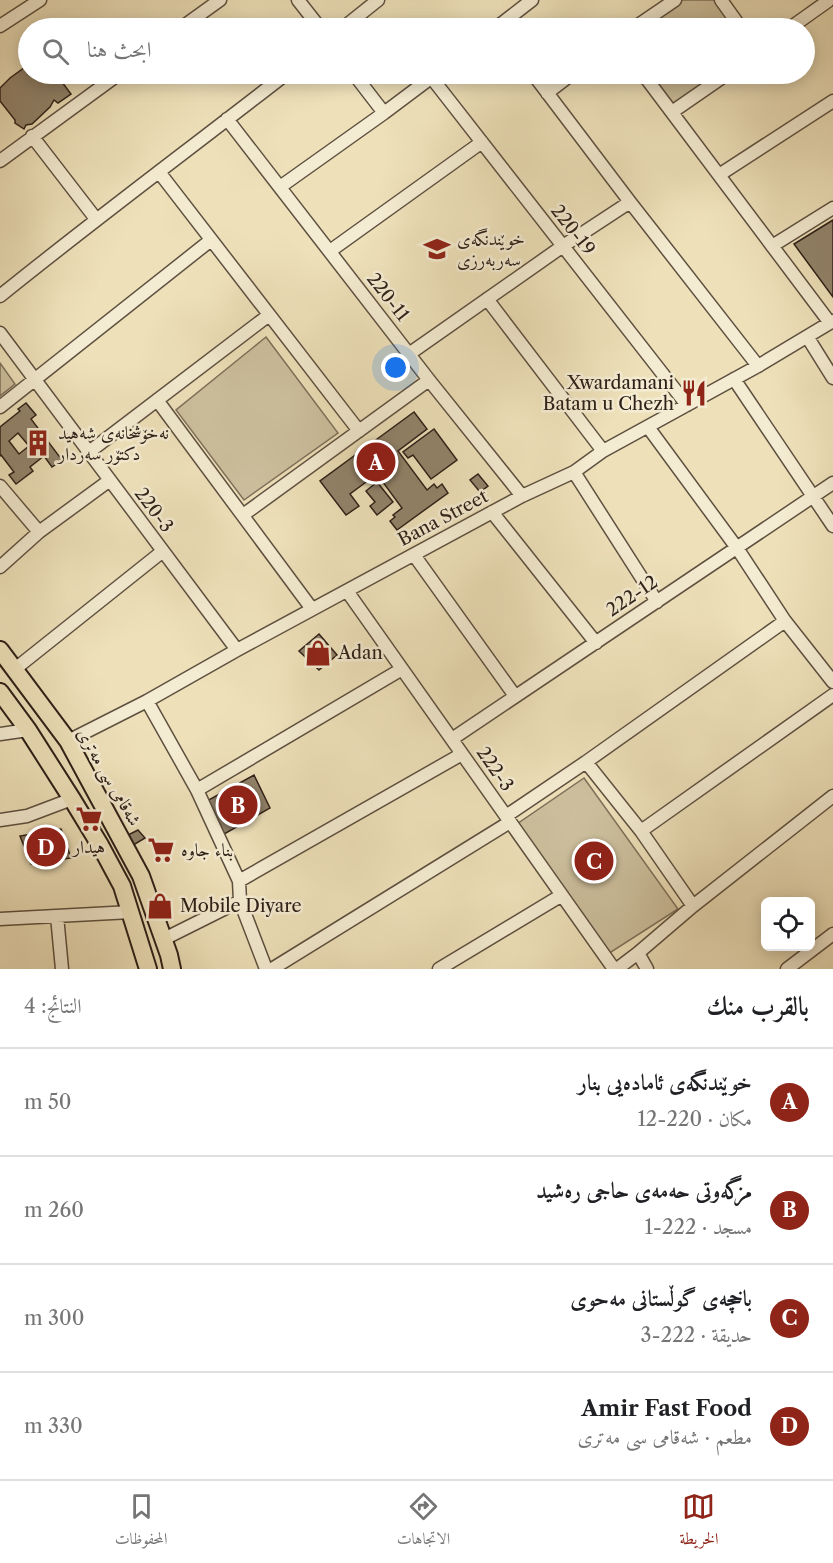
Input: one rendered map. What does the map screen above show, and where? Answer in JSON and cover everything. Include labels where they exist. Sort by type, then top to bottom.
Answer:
[{"type":"main road","name":"شەقامی سی مەتری","points":[[0,650],[68,741],[109,816],[141,876],[164,939],[172,969]]},
{"type":"main road","points":[[0,692],[28,730],[89,826],[122,886],[148,969]]},
{"type":"main road","points":[[89,826],[109,816]]},
{"type":"street","points":[[0,26],[40,0]]},
{"type":"street","points":[[195,18],[220,0]]},
{"type":"street","points":[[298,0],[312,18]]},
{"type":"street","points":[[356,18],[378,0]]},
{"type":"street","points":[[510,18],[532,0]]},
{"type":"street","points":[[649,18],[675,0]]},
{"type":"street","points":[[721,0],[734,18]]},
{"type":"street","points":[[806,18],[829,3]]},
{"type":"street","points":[[0,161],[105,84]]},
{"type":"street","points":[[0,296],[96,219],[273,84]]},
{"type":"street","points":[[362,84],[384,113]]},
{"type":"street","points":[[280,187],[422,84]]},
{"type":"street","name":"220-19","points":[[440,84],[482,142],[687,405]]},
{"type":"street","points":[[540,84],[758,366]]},
{"type":"street","points":[[547,93],[559,84]]},
{"type":"street","points":[[651,84],[831,322]]},
{"type":"street","points":[[672,112],[713,84]]},
{"type":"street","points":[[719,175],[833,101]]},
{"type":"street","name":"220-11","points":[[227,119],[522,496]]},
{"type":"street","points":[[32,136],[96,219]]},
{"type":"street","points":[[330,251],[482,142]]},
{"type":"street","points":[[159,172],[359,431]]},
{"type":"street","points":[[409,354],[630,202]]},
{"type":"street","points":[[772,246],[833,208]]},
{"type":"street","points":[[0,407],[211,240]]},
{"type":"street","points":[[487,299],[603,452]]},
{"type":"street","points":[[89,452],[269,315]]},
{"type":"street","name":"Bana Street","points":[[68,741],[147,701],[522,496],[574,472],[603,452],[808,338],[831,322]]},
{"type":"street","name":"220-3","points":[[0,333],[237,650]]},
{"type":"street","points":[[808,338],[833,378]]},
{"type":"street","points":[[734,379],[833,526]]},
{"type":"street","points":[[243,515],[429,380]]},
{"type":"street","points":[[157,400],[312,609]]},
{"type":"street","points":[[648,427],[737,548],[785,621],[809,650],[828,668],[833,682]]},
{"type":"street","points":[[574,472],[657,602]]},
{"type":"street","points":[[0,567],[39,532],[110,480]]},
{"type":"street","name":"222-12","points":[[452,739],[833,483]]},
{"type":"street","points":[[0,486],[39,532]]},
{"type":"street","points":[[492,512],[596,643]]},
{"type":"street","points":[[15,669],[163,551]]},
{"type":"street","points":[[414,555],[515,696]]},
{"type":"street","name":"222-3","points":[[347,591],[615,969]]},
{"type":"street","points":[[272,969],[508,819],[785,621]]},
{"type":"street","points":[[197,790],[402,669]]},
{"type":"street","points":[[641,831],[833,695]]},
{"type":"street","points":[[147,701],[197,790],[239,881],[240,901],[266,969]]},
{"type":"street","points":[[0,734],[28,730]]},
{"type":"street","points":[[239,881],[462,753]]},
{"type":"street","points":[[586,762],[641,831],[693,906]]},
{"type":"street","points":[[615,969],[833,796]]},
{"type":"street","points":[[0,820],[27,816],[72,799]]},
{"type":"street","points":[[439,969],[562,895]]},
{"type":"street","points":[[164,939],[240,901]]},
{"type":"street","points":[[0,919],[131,912]]},
{"type":"street","points":[[57,916],[62,969]]},
{"type":"street","points":[[787,969],[833,934]]},
{"type":"street","points":[[638,953],[647,969]]},
{"type":"shaded area","points":[[675,0],[721,0],[734,18],[649,18]]},
{"type":"shaded area","points":[[651,84],[713,84],[672,112]]},
{"type":"shaded area","points":[[266,337],[338,433],[244,500],[176,410]]},
{"type":"shaded area","points":[[0,363],[15,384],[0,396]]},
{"type":"shaded area","points":[[584,778],[678,909],[608,954],[517,824]]},
{"type":"building","points":[[18,72],[18,84],[64,84],[71,94],[58,103],[54,100],[50,107],[24,129],[15,123],[0,101],[0,88]]},
{"type":"building","points":[[833,220],[833,297],[794,244]]},
{"type":"building","name":"نەخۆشخانەی شەهید دکتۆر سەردار","points":[[26,403],[36,415],[31,419],[62,460],[52,467],[44,456],[30,467],[33,471],[16,484],[9,475],[14,472],[0,456],[0,427],[20,411],[18,409]],"holes":[[[18,433],[29,446],[19,454],[9,441]]]},
{"type":"building","points":[[414,412],[427,429],[398,451],[427,490],[434,484],[437,488],[442,484],[448,493],[397,530],[390,521],[395,517],[393,515],[402,508],[377,474],[350,494],[359,506],[346,515],[320,481]]},
{"type":"building","points":[[434,429],[457,460],[431,479],[413,455],[408,458],[403,452]]},
{"type":"building","points":[[478,474],[488,486],[480,492],[470,480]]},
{"type":"building","points":[[377,482],[393,502],[377,515],[370,506],[375,502],[366,491]]},
{"type":"building","name":"Adan","points":[[319,634],[337,655],[319,670],[299,651]]},
{"type":"building","points":[[254,775],[270,808],[219,837],[205,802]]},
{"type":"building","points":[[61,829],[71,858],[31,864],[20,836]]},
{"type":"building","points":[[138,830],[145,838],[130,847],[124,837]]},
{"type":"place","name":"خوێندنگەی سەربەرزی","points":[[437,249]]},
{"type":"place","name":"Xwardamani Batam u Chezh","points":[[694,393]]},
{"type":"place","name":"نەخۆشخانەی شەهید دکتۆر سەردار","points":[[38,443]]},
{"type":"place","name":"خوێندنگەی ئامادەیی بنار","points":[[376,462]]},
{"type":"place","name":"Adan","points":[[318,653]]},
{"type":"place","name":"مزگەوتی حەمەی حاجی رەشید","points":[[238,805]]},
{"type":"place","name":"هيدار","points":[[89,819]]},
{"type":"place","name":"Amir Fast Food","points":[[46,847]]},
{"type":"place","name":"بناء جاوە","points":[[161,850]]},
{"type":"place","name":"باخچەی گوڵستانی مەحوی","points":[[594,861]]},
{"type":"place","name":"Mobile Diyare","points":[[160,906]]}]
